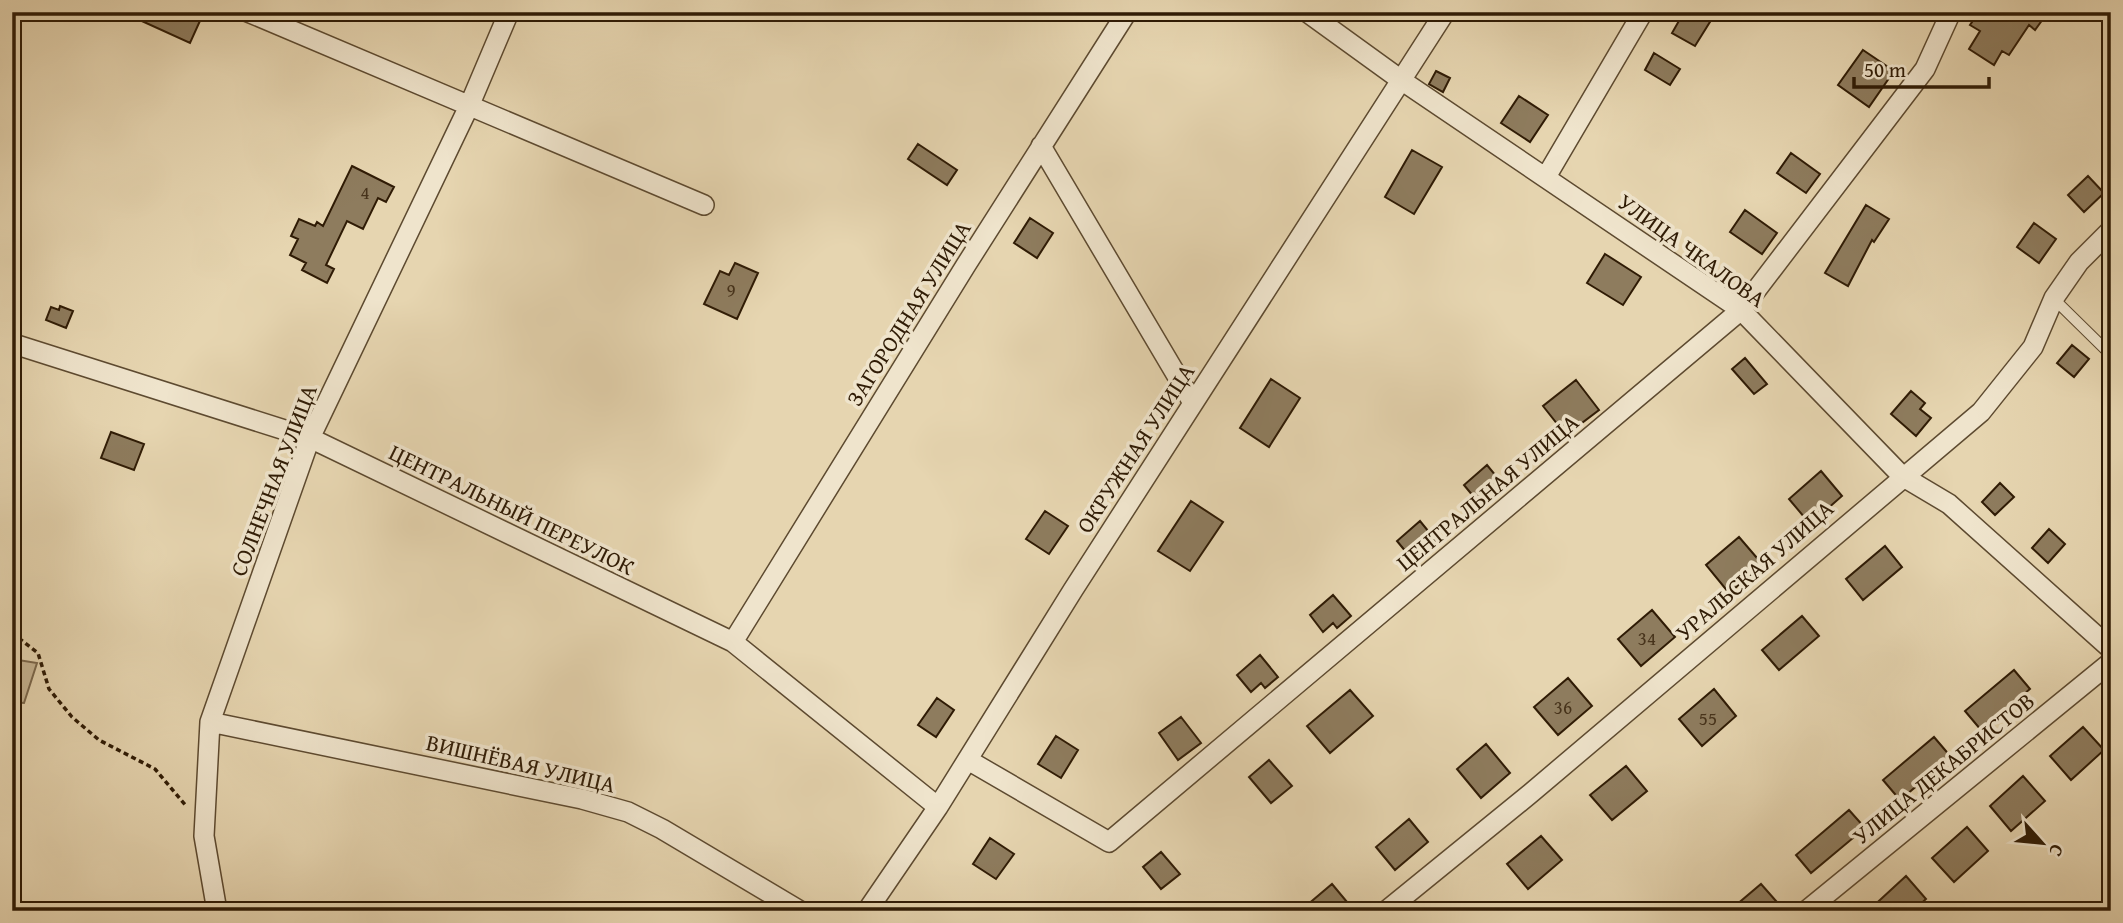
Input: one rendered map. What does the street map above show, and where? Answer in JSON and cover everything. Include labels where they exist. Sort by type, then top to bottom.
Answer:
[{"type":"street","points":[[248,12],[704,205]]},
{"type":"street","name":"СОЛНЕЧНАЯ УЛИЦА","points":[[217,911],[204,836],[210,722],[310,439],[470,104],[509,12]]},
{"type":"street","name":"ЗАГОРОДНАЯ УЛИЦА","points":[[733,642],[1127,12]]},
{"type":"street","name":"УЛИЦА ЧКАЛОВА","points":[[1307,12],[1401,80],[1741,310],[1902,476],[1949,504],[2111,649]]},
{"type":"street","name":"ОКРУЖНАЯ УЛИЦА","points":[[867,911],[939,807],[1193,403],[1445,12]]},
{"type":"street","points":[[1546,177],[1643,12]]},
{"type":"street","name":"ЦЕНТРАЛЬНАЯ УЛИЦА","points":[[968,760],[1109,842],[1741,310],[1926,69],[1951,12]]},
{"type":"street","points":[[1041,146],[1193,403]]},
{"type":"street","name":"УРАЛЬСКАЯ УЛИЦА","points":[[1386,911],[1531,793],[1902,476],[1981,412],[2033,347],[2054,298],[2080,261],[2111,230]]},
{"type":"street","name":"ЦЕНТРАЛЬНЫЙ ПЕРЕУЛОК","points":[[18,345],[310,439],[733,642],[939,807]]},
{"type":"street","name":"УЛИЦА ДЕКАБРИСТОВ","points":[[1806,911],[2111,662]]},
{"type":"street","name":"ВИШНЁВАЯ УЛИЦА","points":[[210,722],[582,799],[628,813],[800,911]]},
{"type":"lane","points":[[2054,298],[2111,355]]},
{"type":"path","points":[[12,633],[38,653],[49,689],[72,717],[99,740],[155,769],[181,797],[204,836]]},
{"type":"shaded area","points":[[12,659],[37,663],[24,703],[12,702]]},
{"type":"building","points":[[122,12],[204,12],[190,43]]},
{"type":"building","points":[[1684,12],[1705,12],[1713,17],[1695,46],[1672,33]]},
{"type":"building","points":[[1979,12],[2048,12],[2035,30],[2029,25],[2009,55],[2002,51],[1994,65],[1969,49],[1980,31],[1970,25]]},
{"type":"building","points":[[1863,50],[1894,71],[1869,107],[1838,85]]},
{"type":"building","points":[[1654,53],[1680,69],[1670,85],[1645,70]]},
{"type":"building","points":[[1436,71],[1450,78],[1443,92],[1429,84]]},
{"type":"building","points":[[1519,96],[1548,115],[1530,142],[1501,123]]},
{"type":"building","points":[[918,144],[957,170],[947,185],[908,159]]},
{"type":"building","points":[[1412,150],[1442,167],[1414,214],[1385,197]]},
{"type":"building","points":[[1791,153],[1820,174],[1806,193],[1777,173]]},
{"type":"building","points":[[352,166],[394,187],[386,202],[378,198],[363,229],[347,221],[326,265],[334,269],[327,283],[302,270],[306,263],[290,255],[298,239],[291,236],[299,219],[315,226],[317,222],[323,226]]},
{"type":"building","points":[[2088,176],[2104,193],[2084,212],[2068,195]]},
{"type":"building","points":[[1866,205],[1889,219],[1874,242],[1872,240],[1848,286],[1825,273]]},
{"type":"building","points":[[1745,210],[1777,233],[1762,254],[1730,232]]},
{"type":"building","points":[[1030,218],[1053,233],[1037,258],[1014,243]]},
{"type":"building","points":[[2034,223],[2056,239],[2039,263],[2017,247]]},
{"type":"building","points":[[1605,254],[1641,277],[1623,305],[1587,283]]},
{"type":"building","points":[[735,263],[758,273],[737,319],[704,304],[720,271],[729,275]]},
{"type":"building","points":[[60,306],[73,311],[66,328],[46,320],[51,307],[59,310]]},
{"type":"building","points":[[2072,345],[2089,359],[2074,377],[2057,363]]},
{"type":"building","points":[[1745,358],[1767,384],[1754,394],[1732,369]]},
{"type":"building","points":[[1271,379],[1300,398],[1269,447],[1240,428]]},
{"type":"building","points":[[1576,380],[1599,410],[1566,435],[1543,406]]},
{"type":"building","points":[[1911,391],[1925,403],[1920,409],[1931,418],[1916,436],[1891,414]]},
{"type":"building","points":[[111,432],[144,444],[134,470],[101,458]]},
{"type":"building","points":[[1487,465],[1505,487],[1492,498],[1488,493],[1478,502],[1464,485]]},
{"type":"building","points":[[1821,471],[1842,496],[1810,524],[1789,499]]},
{"type":"building","points":[[2000,483],[2014,497],[1995,515],[1982,502]]},
{"type":"building","points":[[1191,501],[1223,522],[1190,571],[1158,551]]},
{"type":"building","points":[[1045,511],[1068,526],[1049,554],[1026,539]]},
{"type":"building","points":[[1420,521],[1438,543],[1425,554],[1421,550],[1411,558],[1397,541]]},
{"type":"building","points":[[2049,529],[2065,544],[2048,563],[2032,548]]},
{"type":"building","points":[[1739,537],[1763,565],[1729,593],[1706,565]]},
{"type":"building","points":[[1885,546],[1902,567],[1863,600],[1846,579]]},
{"type":"building","points":[[1333,595],[1351,616],[1337,628],[1333,623],[1323,632],[1310,615]]},
{"type":"building","points":[[1652,610],[1675,637],[1641,666],[1618,639]]},
{"type":"building","points":[[1802,616],[1819,636],[1779,670],[1762,650]]},
{"type":"building","points":[[1260,655],[1278,677],[1265,688],[1261,683],[1251,692],[1237,675]]},
{"type":"building","points":[[2014,670],[2030,689],[1981,730],[1965,711]]},
{"type":"building","points":[[1568,678],[1592,706],[1558,735],[1534,707]]},
{"type":"building","points":[[1714,689],[1736,716],[1702,746],[1679,719]]},
{"type":"building","points":[[1350,690],[1373,716],[1330,753],[1307,726]]},
{"type":"building","points":[[937,698],[954,710],[936,737],[918,725]]},
{"type":"building","points":[[1181,717],[1201,743],[1178,760],[1159,733]]},
{"type":"building","points":[[2083,727],[2104,750],[2071,780],[2050,756]]},
{"type":"building","points":[[1056,736],[1078,750],[1061,778],[1038,764]]},
{"type":"building","points":[[1934,737],[1951,757],[1900,800],[1883,780]]},
{"type":"building","points":[[1486,744],[1510,773],[1481,798],[1457,769]]},
{"type":"building","points":[[1269,760],[1292,786],[1271,803],[1249,777]]},
{"type":"building","points":[[1626,766],[1647,791],[1612,820],[1590,795]]},
{"type":"building","points":[[2023,776],[2045,801],[2011,831],[1990,806]]},
{"type":"building","points":[[1849,810],[1865,828],[1811,873],[1796,855]]},
{"type":"building","points":[[1409,819],[1428,842],[1395,870],[1376,847]]},
{"type":"building","points":[[1967,827],[1988,851],[1954,882],[1932,858]]},
{"type":"building","points":[[1541,836],[1562,860],[1528,889],[1507,864]]},
{"type":"building","points":[[990,838],[1014,854],[996,879],[973,864]]},
{"type":"building","points":[[1161,852],[1180,874],[1161,889],[1143,867]]},
{"type":"building","points":[[1906,876],[1926,899],[1913,911],[1868,911]]},
{"type":"building","points":[[1332,884],[1347,902],[1337,911],[1300,911]]},
{"type":"building","points":[[1761,884],[1776,901],[1764,911],[1729,911]]}]
